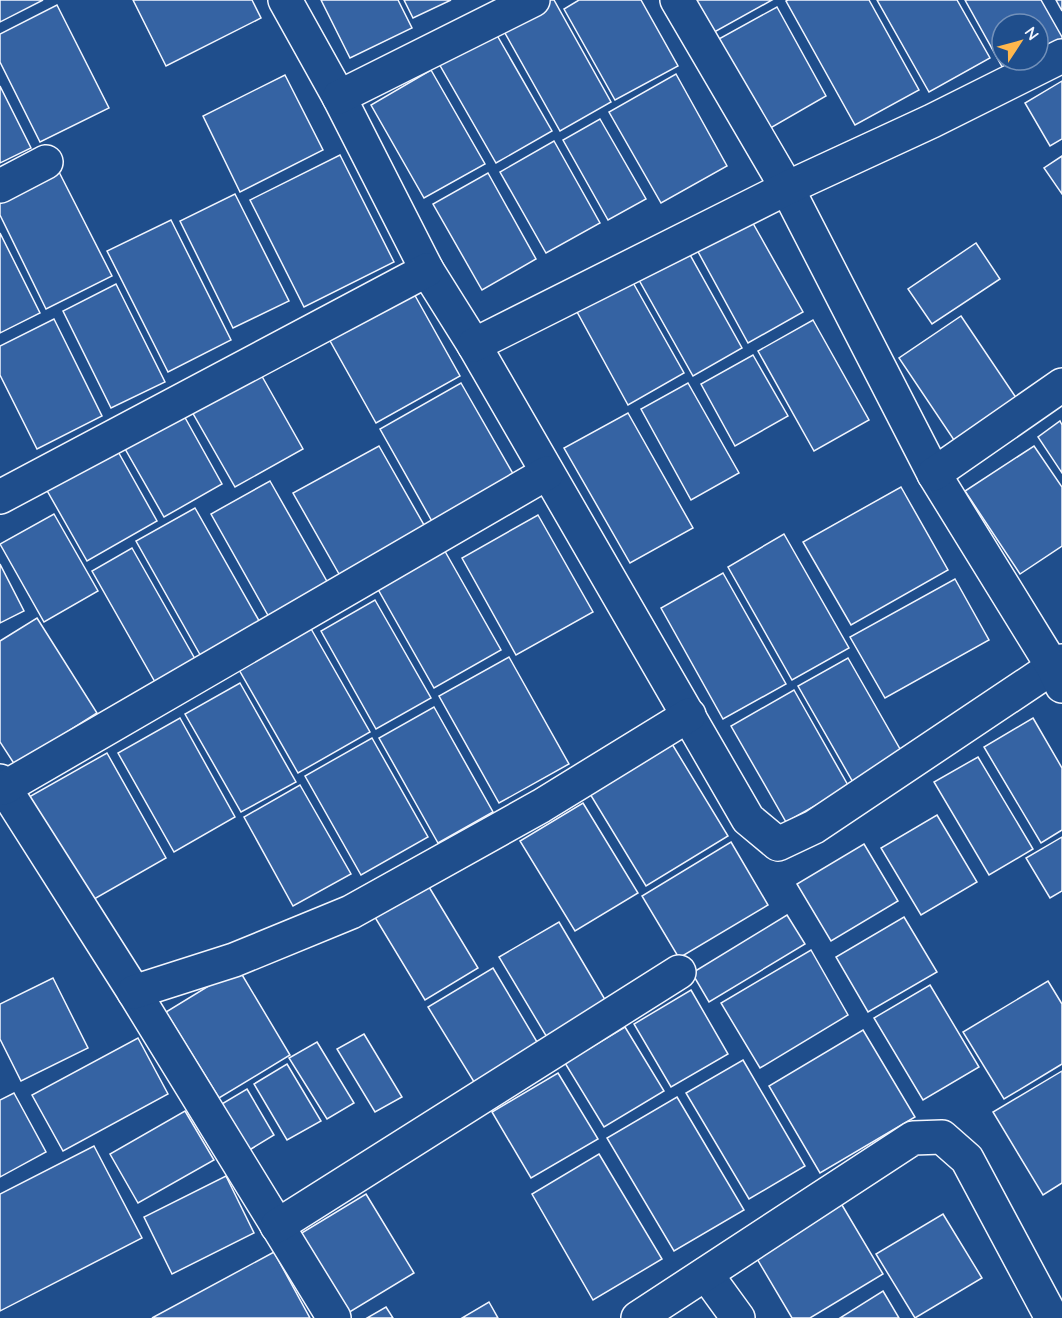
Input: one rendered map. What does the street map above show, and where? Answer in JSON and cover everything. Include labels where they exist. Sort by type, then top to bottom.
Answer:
[{"type":"street","points":[[285,0],[339,98],[427,270],[474,345],[748,819],[778,844],[814,826],[1059,671],[934,474],[787,188],[677,0]]},
{"type":"street","points":[[339,98],[533,0]]},
{"type":"street","points":[[474,345],[787,188],[933,121],[1062,56]]},
{"type":"street","points":[[0,186],[46,162]]},
{"type":"street","points":[[0,497],[427,270]]},
{"type":"street","points":[[934,474],[1062,385]]},
{"type":"street","points":[[334,1318],[134,992],[2,784],[547,473]]},
{"type":"street","points":[[134,992],[234,960],[351,912],[542,806],[689,715]]},
{"type":"street","points":[[277,1226],[679,972]]},
{"type":"street","points":[[638,1318],[913,1138],[942,1137],[967,1159],[1052,1318]]},
{"type":"street","points":[[706,1274],[738,1318]]},
{"type":"building","points":[[0,0],[43,0],[0,22]]},
{"type":"building","points":[[133,0],[252,0],[261,18],[166,66]]},
{"type":"building","points":[[321,0],[398,0],[412,28],[350,58]]},
{"type":"building","points":[[404,0],[451,0],[413,18]]},
{"type":"building","points":[[548,0],[554,0],[611,102],[560,131],[501,26]]},
{"type":"building","points":[[579,0],[641,0],[678,66],[615,100],[564,9]]},
{"type":"building","points":[[690,0],[772,0],[709,35]]},
{"type":"building","points":[[869,0],[919,90],[855,125],[786,1]]},
{"type":"building","points":[[877,0],[957,0],[990,58],[929,92]]},
{"type":"building","points":[[965,0],[1041,0],[1048,12],[990,12],[990,45]]},
{"type":"building","points":[[1056,0],[1062,0],[1062,11]]},
{"type":"building","points":[[57,5],[109,108],[40,142],[0,62],[0,34]]},
{"type":"building","points":[[777,7],[826,96],[767,130],[717,40]]},
{"type":"building","points":[[1050,16],[1062,37],[1062,40],[1050,47]]},
{"type":"building","points":[[494,30],[552,131],[496,163],[438,62]]},
{"type":"building","points":[[431,70],[485,164],[424,198],[371,105]]},
{"type":"building","points":[[676,74],[727,166],[661,203],[609,112]]},
{"type":"building","points":[[285,75],[323,150],[240,192],[203,116]]},
{"type":"building","points":[[1062,81],[1062,139],[1050,146],[1025,103]]},
{"type":"building","points":[[0,86],[31,148],[0,163]]},
{"type":"building","points":[[600,119],[646,199],[608,220],[563,140]]},
{"type":"building","points":[[554,141],[600,223],[546,253],[500,172]]},
{"type":"building","points":[[340,155],[394,262],[304,307],[250,200]]},
{"type":"building","points":[[1062,156],[1062,194],[1044,168]]},
{"type":"building","points":[[57,168],[112,276],[46,309],[0,215],[0,197]]},
{"type":"building","points":[[488,173],[536,259],[482,290],[433,204]]},
{"type":"building","points":[[235,194],[289,301],[233,328],[180,221]]},
{"type":"building","points":[[750,218],[803,312],[748,343],[696,248]]},
{"type":"building","points":[[171,220],[231,340],[168,372],[107,251]]},
{"type":"building","points":[[0,233],[40,313],[0,333]]},
{"type":"building","points":[[976,243],[1000,279],[932,324],[908,289]]},
{"type":"building","points":[[689,253],[742,348],[693,376],[639,280]]},
{"type":"building","points":[[631,279],[684,373],[628,405],[576,310]]},
{"type":"building","points":[[116,284],[165,382],[111,408],[63,311]]},
{"type":"building","points":[[413,292],[460,376],[376,423],[329,339]]},
{"type":"building","points":[[961,316],[1021,405],[958,446],[899,358]]},
{"type":"building","points":[[54,319],[102,416],[37,449],[0,375],[0,346]]},
{"type":"building","points":[[813,320],[869,420],[814,451],[758,351]]},
{"type":"building","points":[[753,355],[788,416],[735,446],[701,384]]},
{"type":"building","points":[[259,371],[303,449],[235,487],[191,410]]},
{"type":"building","points":[[461,383],[520,486],[438,532],[380,429]]},
{"type":"building","points":[[688,383],[739,473],[691,500],[641,409]]},
{"type":"building","points":[[628,413],[693,528],[630,563],[564,448]]},
{"type":"building","points":[[183,414],[222,484],[164,517],[124,447]]},
{"type":"building","points":[[1060,421],[1062,425],[1062,473],[1038,437]]},
{"type":"building","points":[[379,446],[432,539],[347,588],[293,493]]},
{"type":"building","points":[[1034,446],[1062,487],[1062,546],[1020,574],[965,491]]},
{"type":"building","points":[[116,448],[157,521],[87,561],[45,487]]},
{"type":"building","points":[[270,481],[333,592],[274,626],[211,514]]},
{"type":"building","points":[[901,487],[948,570],[851,625],[803,542]]},
{"type":"building","points":[[195,508],[266,633],[207,667],[136,541]]},
{"type":"building","points":[[54,514],[98,591],[44,622],[0,544]]},
{"type":"building","points":[[538,515],[593,612],[516,655],[462,558]]},
{"type":"building","points":[[784,534],[849,648],[792,680],[728,567]]},
{"type":"building","points":[[442,546],[501,650],[434,688],[375,584]]},
{"type":"building","points":[[132,548],[199,666],[159,689],[92,571]]},
{"type":"building","points":[[0,564],[24,611],[0,623]]},
{"type":"building","points":[[723,573],[786,684],[723,719],[661,608]]},
{"type":"building","points":[[955,579],[989,640],[885,698],[850,637]]},
{"type":"building","points":[[375,600],[431,698],[376,729],[321,631]]},
{"type":"building","points":[[37,618],[97,713],[15,765],[0,742],[0,641]]},
{"type":"building","points":[[310,627],[370,732],[298,773],[238,668]]},
{"type":"building","points":[[509,657],[569,764],[499,803],[439,696]]},
{"type":"building","points":[[848,658],[904,756],[854,784],[798,686]]},
{"type":"building","points":[[240,683],[296,782],[241,812],[185,714]]},
{"type":"building","points":[[794,690],[849,787],[786,822],[731,726]]},
{"type":"building","points":[[434,707],[493,812],[438,843],[379,738]]},
{"type":"building","points":[[180,718],[235,817],[174,852],[118,753]]},
{"type":"building","points":[[1033,718],[1062,768],[1062,830],[1041,843],[984,747]]},
{"type":"building","points":[[372,738],[428,837],[361,875],[305,776]]},
{"type":"building","points":[[669,739],[728,836],[646,886],[587,789]]},
{"type":"building","points":[[107,753],[166,858],[89,902],[29,797]]},
{"type":"building","points":[[978,757],[1033,849],[989,875],[934,782]]},
{"type":"building","points":[[300,785],[351,874],[293,906],[244,817]]},
{"type":"building","points":[[583,803],[638,893],[575,931],[520,841]]},
{"type":"building","points":[[937,815],[977,882],[921,915],[881,848]]},
{"type":"building","points":[[1062,837],[1062,891],[1050,898],[1026,858]]},
{"type":"building","points":[[731,842],[768,905],[679,958],[642,896]]},
{"type":"building","points":[[864,844],[898,901],[831,941],[797,884]]},
{"type":"building","points":[[426,882],[478,968],[425,1000],[373,914]]},
{"type":"building","points":[[787,915],[805,944],[709,1002],[692,973]]},
{"type":"building","points":[[904,917],[937,972],[868,1012],[836,957]]},
{"type":"building","points":[[559,922],[610,1008],[551,1044],[499,957]]},
{"type":"building","points":[[811,950],[848,1015],[760,1068],[721,1003]]},
{"type":"building","points":[[238,968],[290,1055],[219,1098],[166,1012]]},
{"type":"building","points":[[493,968],[543,1052],[479,1090],[428,1007]]},
{"type":"building","points":[[53,978],[88,1048],[21,1081],[0,1039],[0,1004]]},
{"type":"building","points":[[1048,981],[1062,1004],[1062,1064],[1004,1099],[963,1032]]},
{"type":"building","points":[[930,985],[979,1067],[923,1100],[874,1018]]},
{"type":"building","points":[[691,990],[728,1054],[671,1087],[634,1024]]},
{"type":"building","points":[[625,1027],[664,1091],[604,1127],[565,1063]]},
{"type":"building","points":[[863,1030],[915,1117],[820,1173],[769,1086]]},
{"type":"building","points":[[364,1034],[402,1097],[375,1112],[337,1049]]},
{"type":"building","points":[[138,1038],[168,1094],[63,1151],[32,1095]]},
{"type":"building","points":[[317,1042],[354,1103],[327,1119],[289,1058]]},
{"type":"building","points":[[743,1060],[805,1166],[749,1199],[686,1093]]},
{"type":"building","points":[[287,1064],[321,1121],[287,1140],[254,1084]]},
{"type":"building","points":[[1062,1071],[1062,1183],[1043,1195],[993,1112]]},
{"type":"building","points":[[558,1073],[598,1139],[531,1178],[492,1112]]},
{"type":"building","points":[[247,1089],[274,1135],[238,1157],[210,1111]]},
{"type":"building","points":[[14,1093],[46,1152],[0,1177],[0,1100]]},
{"type":"building","points":[[677,1097],[744,1210],[674,1251],[607,1138]]},
{"type":"building","points":[[185,1111],[214,1160],[138,1203],[110,1154]]},
{"type":"building","points":[[94,1146],[142,1238],[0,1311],[0,1194]]},
{"type":"building","points":[[599,1154],[662,1259],[593,1300],[532,1194]]},
{"type":"building","points":[[226,1176],[254,1233],[172,1274],[144,1217]]},
{"type":"building","points":[[366,1194],[414,1273],[348,1313],[300,1234]]},
{"type":"building","points":[[839,1200],[883,1274],[810,1318],[792,1318],[753,1252]]},
{"type":"building","points":[[943,1214],[982,1278],[915,1318],[876,1254]]},
{"type":"building","points":[[274,1252],[310,1318],[152,1318]]},
{"type":"building","points":[[883,1291],[899,1318],[840,1318]]},
{"type":"building","points":[[489,1302],[498,1318],[462,1318]]},
{"type":"building","points":[[386,1307],[393,1318],[367,1318]]}]
